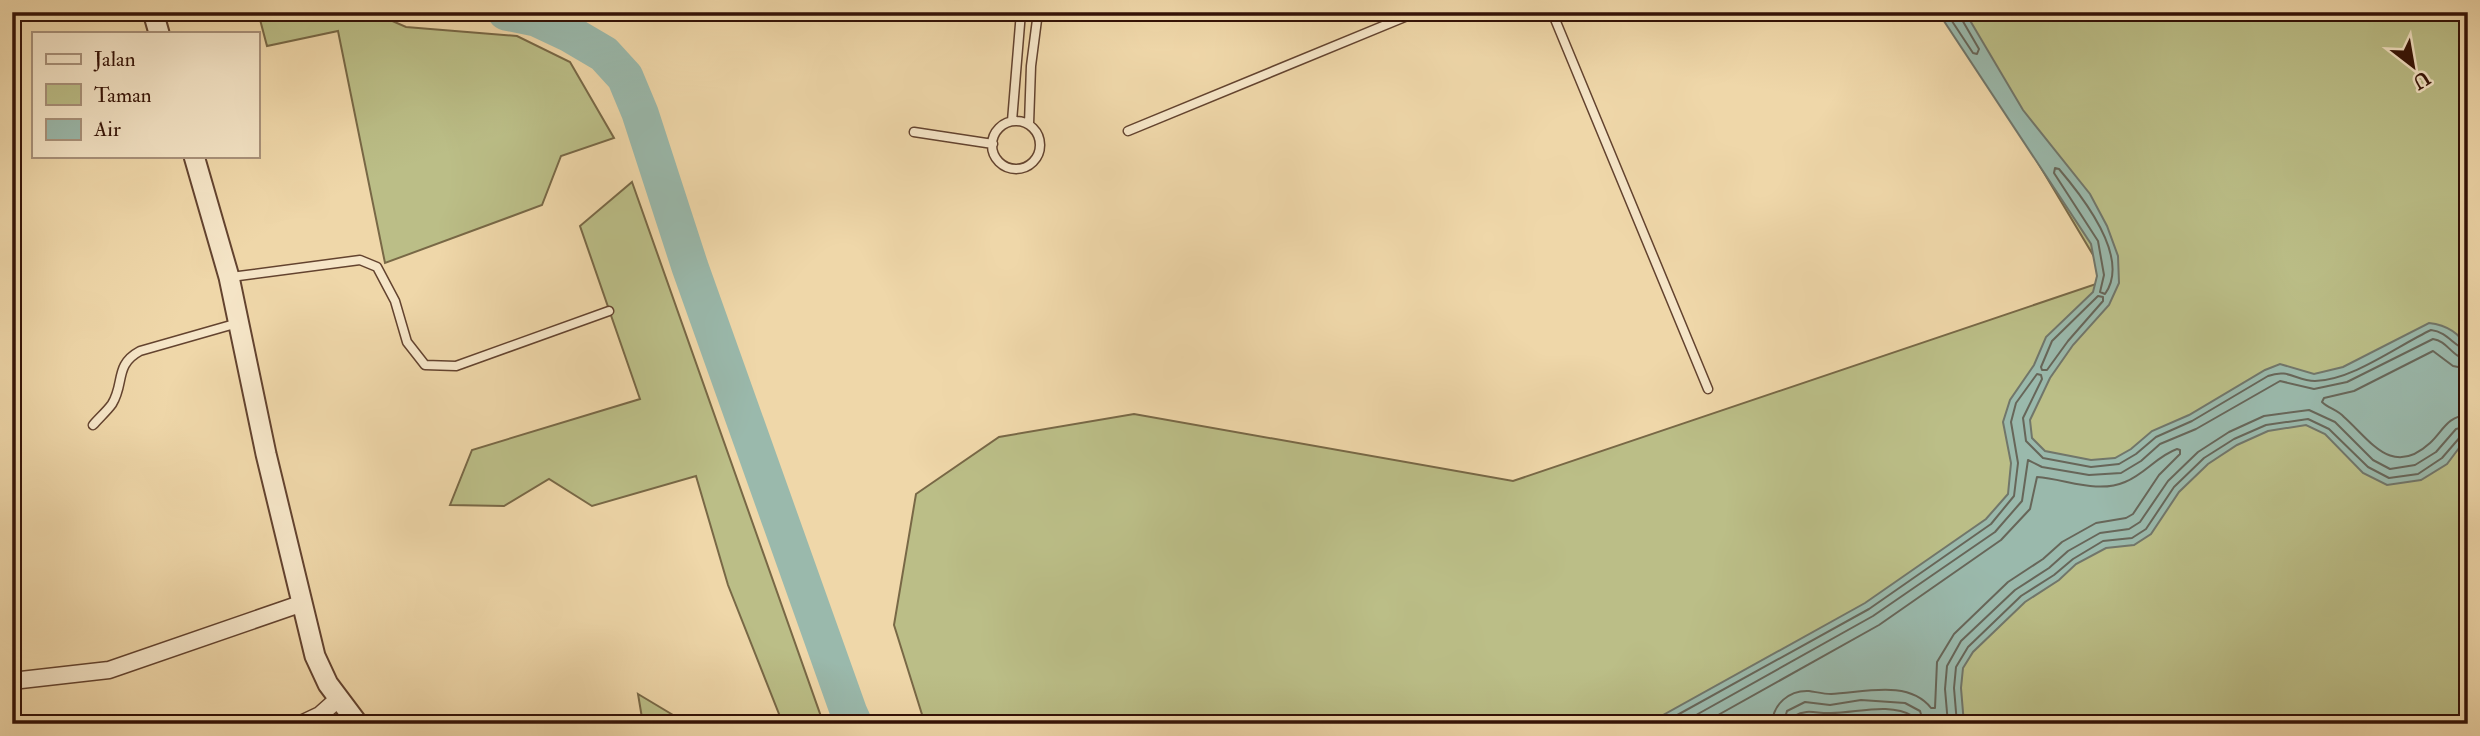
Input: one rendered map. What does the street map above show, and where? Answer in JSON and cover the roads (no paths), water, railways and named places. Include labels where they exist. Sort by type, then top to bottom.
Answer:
[{"type":"street","points":[[153,12],[159,32]]},
{"type":"street","points":[[195,158],[229,277],[300,604],[315,656],[338,699],[358,724]]},
{"type":"street","points":[[12,681],[109,670],[300,604]]},
{"type":"street","points":[[301,724],[320,715],[338,699]]},
{"type":"lane","points":[[1012,121],[1021,12]]},
{"type":"lane","points":[[1029,124],[1031,66],[1038,12]]},
{"type":"lane","points":[[1128,131],[1417,12]]},
{"type":"lane","points":[[1552,12],[1708,389]]},
{"type":"lane","points":[[1012,121],[1029,124],[1035,129],[1040,145],[1035,160],[1028,166],[1012,168],[998,160],[993,144],[994,136],[998,129],[1012,121]]},
{"type":"lane","points":[[914,132],[993,144]]},
{"type":"lane","points":[[229,277],[360,261],[377,267],[395,301],[407,342],[425,365],[444,367],[456,366],[609,311]]},
{"type":"lane","points":[[93,425],[113,404],[122,368],[129,357],[139,351],[239,323]]},
{"type":"water","points":[[1938,12],[1965,12],[2023,110],[2090,194],[2107,226],[2118,256],[2119,283],[2109,305],[2073,345],[2050,378],[2030,420],[2032,438],[2045,451],[2091,460],[2115,458],[2131,449],[2152,431],[2189,415],[2265,370],[2280,364],[2314,374],[2343,367],[2429,323],[2452,331],[2468,349],[2468,436],[2447,464],[2421,480],[2387,485],[2363,473],[2325,434],[2306,425],[2268,431],[2237,445],[2208,464],[2179,492],[2151,534],[2134,545],[2106,548],[2076,564],[2059,580],[2025,602],[1973,652],[1963,668],[1961,688],[1964,724],[1915,724],[1902,718],[1860,716],[1830,721],[1806,717],[1792,724],[1647,724],[1865,603],[1986,519],[2008,494],[2011,463],[2003,422],[2010,400],[2034,365],[2046,337],[2093,292],[2097,276],[2091,244]]},
{"type":"waterway","points":[[506,12],[536,18],[570,34],[604,54],[625,77],[640,113],[690,267],[854,724]]}]
